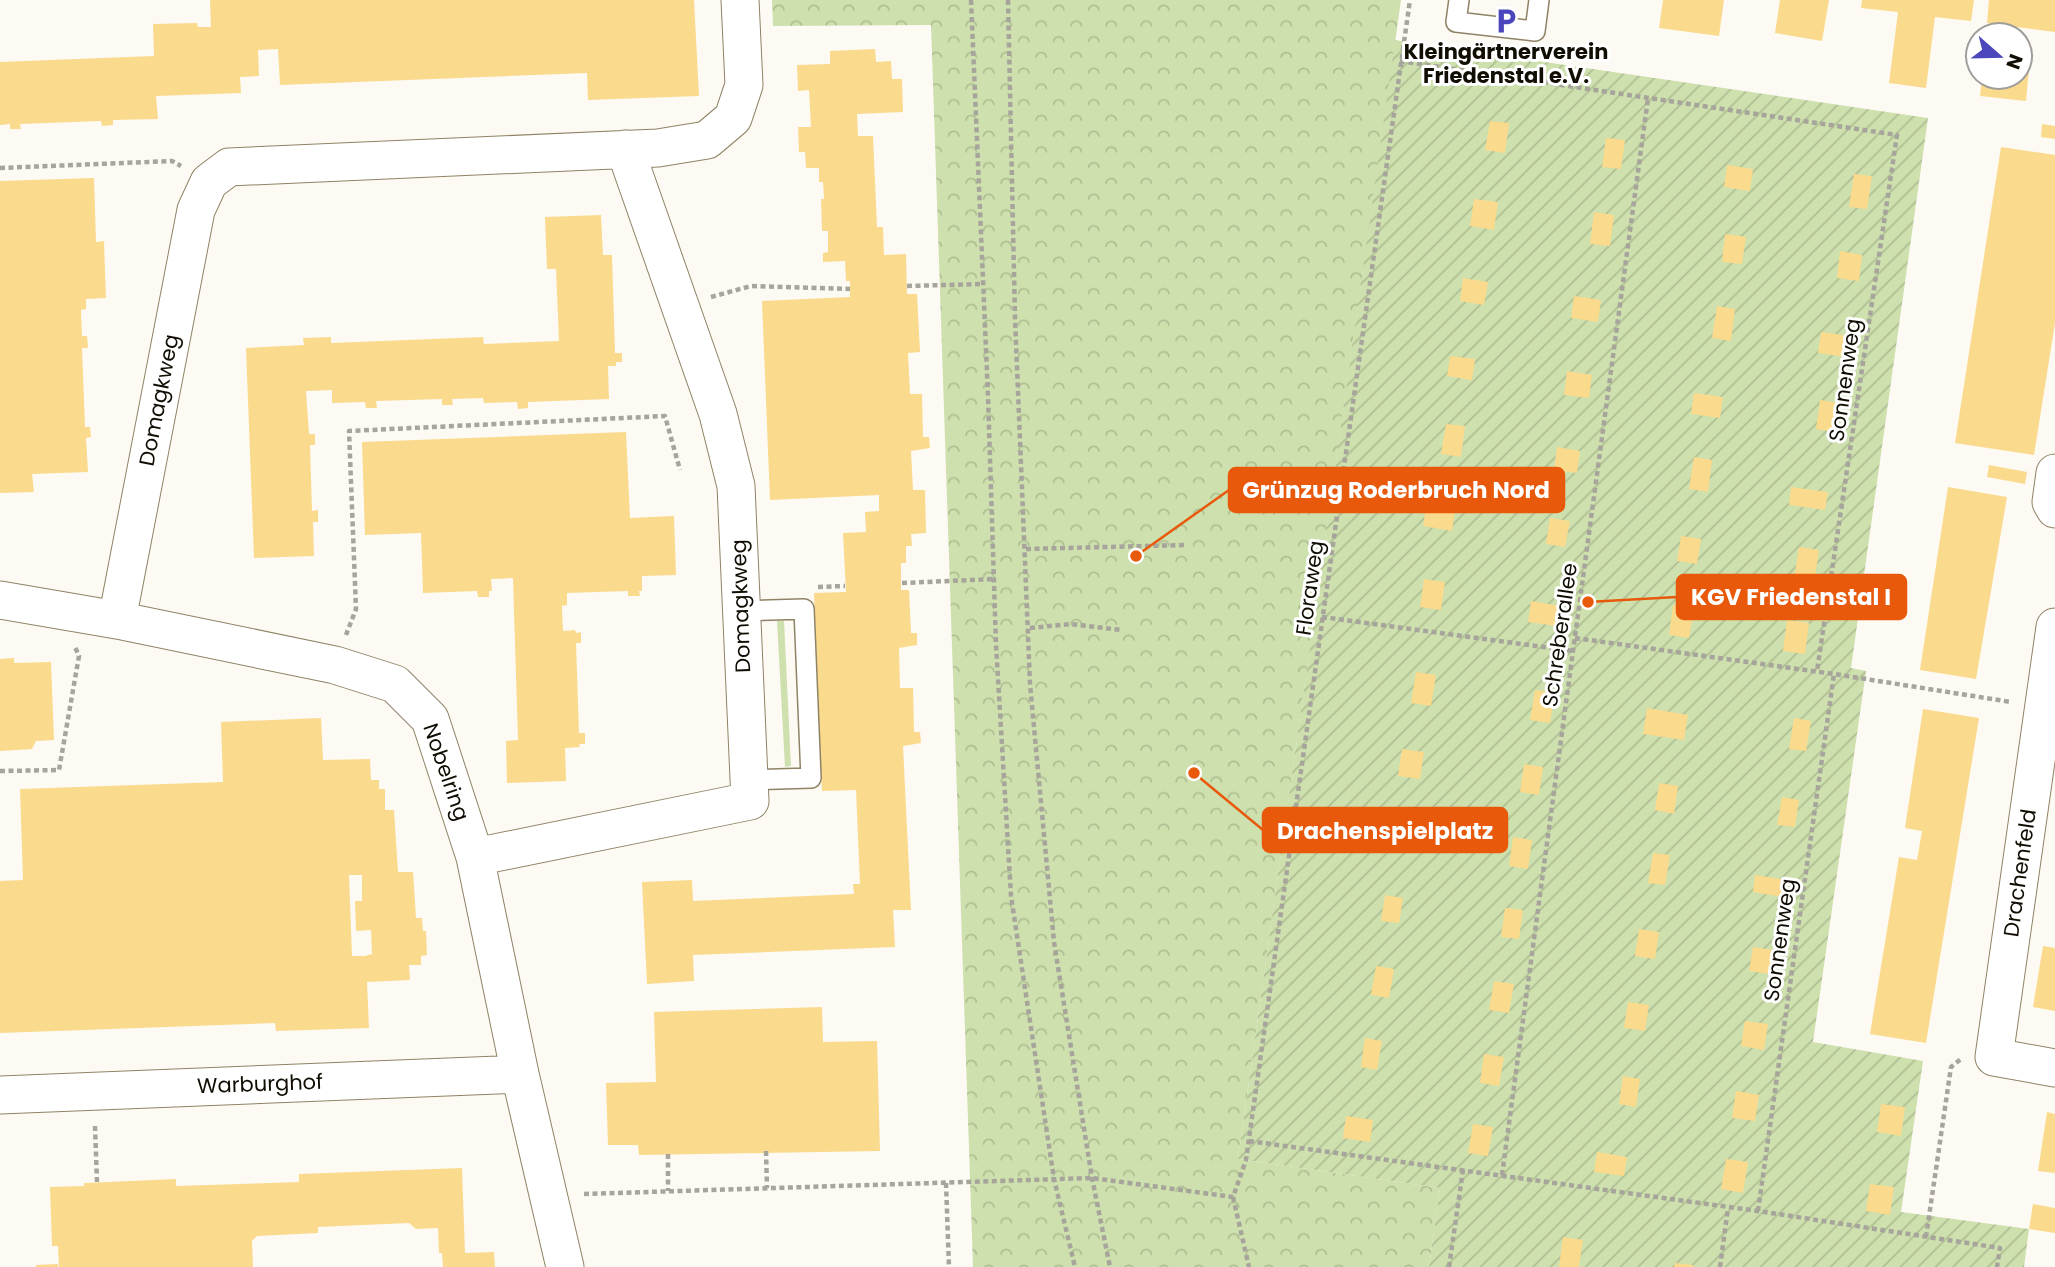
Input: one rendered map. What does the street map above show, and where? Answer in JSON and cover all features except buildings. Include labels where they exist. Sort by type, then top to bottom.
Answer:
[{"type":"street","points":[[209,182],[229,167],[658,148],[707,140],[733,118],[744,85],[740,0]]},
{"type":"street","name":"Domagkweg","points":[[625,149],[718,414],[736,486],[749,780]]},
{"type":"street","name":"Domagkweg","points":[[117,620],[196,210],[209,182]]},
{"type":"street","points":[[2055,473],[2051,502],[2055,509]]},
{"type":"street","name":"Nobelring","points":[[0,600],[117,620],[335,665],[395,684],[430,719],[475,858],[520,1074],[565,1267]]},
{"type":"street","name":"Drachenfeld","points":[[2055,626],[1994,1057],[2055,1068]]},
{"type":"street","points":[[475,858],[750,801],[749,780]]},
{"type":"street","name":"Warburghof","points":[[0,1095],[520,1074]]},
{"type":"lane","points":[[1459,0],[1456,22],[1535,31],[1539,0]]},
{"type":"lane","points":[[741,611],[804,609],[811,778],[749,780]]},
{"type":"path","points":[[971,0],[994,579],[1011,896],[1054,1179],[1075,1267]]},
{"type":"path","points":[[1008,0],[1016,318],[1030,628],[1030,684],[1054,942],[1091,1178],[1110,1267]]},
{"type":"path","name":"Floraweg","points":[[1233,1197],[1246,1160],[1249,1141],[1410,0]]},
{"type":"path","points":[[1400,61],[1648,98]]},
{"type":"path","name":"Sonnenweg","points":[[1648,98],[1897,135],[1817,671]]},
{"type":"path","name":"Schreberallee","points":[[1502,1175],[1648,98]]},
{"type":"path","points":[[0,168],[172,161],[209,182]]},
{"type":"path","points":[[907,286],[983,284]]},
{"type":"path","points":[[680,306],[751,286],[850,289]]},
{"type":"path","points":[[335,665],[356,609],[349,431],[665,416],[680,470]]},
{"type":"path","points":[[1026,549],[1186,545]]},
{"type":"path","points":[[902,583],[994,579]]},
{"type":"path","points":[[0,771],[59,770],[79,656],[72,641],[78,615]]},
{"type":"path","points":[[1322,617],[1573,651]]},
{"type":"path","points":[[1030,628],[1070,624],[1121,630]]},
{"type":"path","points":[[1575,638],[1817,671],[2044,707]]},
{"type":"path","name":"Sonnenweg","points":[[1758,1211],[1834,674]]},
{"type":"path","points":[[1926,1237],[1951,1067]]},
{"type":"path","points":[[94,1091],[97,1182]]},
{"type":"path","points":[[1249,1141],[1758,1211],[2000,1248],[1997,1267]]},
{"type":"path","points":[[766,1152],[767,1188]]},
{"type":"path","points":[[667,1154],[668,1191]]},
{"type":"path","points":[[1449,1267],[1464,1170]]},
{"type":"path","points":[[548,1195],[1091,1178],[1233,1197],[1249,1267]]},
{"type":"path","points":[[947,1183],[949,1267]]},
{"type":"path","points":[[1720,1267],[1728,1208]]},
{"type":"green space","points":[[772,0],[1401,0],[1238,1159],[1440,1188],[1429,1267],[973,1267],[931,25],[773,26]]},
{"type":"green space","points":[[1395,40],[1928,118],[1851,668],[1866,671],[1813,1042],[1923,1061],[1901,1212],[2029,1229],[2024,1267],[1429,1267],[1440,1188],[1238,1159]]},
{"type":"green space","points":[[777,621],[784,621],[791,766],[785,767]]},
{"type":"place","name":"Kleingärtnerverein Friedenstal e.V.","points":[[1506,21]]},
{"type":"place","name":"Grünzug Roderbruch Nord","points":[[1136,556]]},
{"type":"place","name":"KGV Friedenstal I","points":[[1588,602]]},
{"type":"place","name":"Drachenspielplatz","points":[[1194,773]]}]
